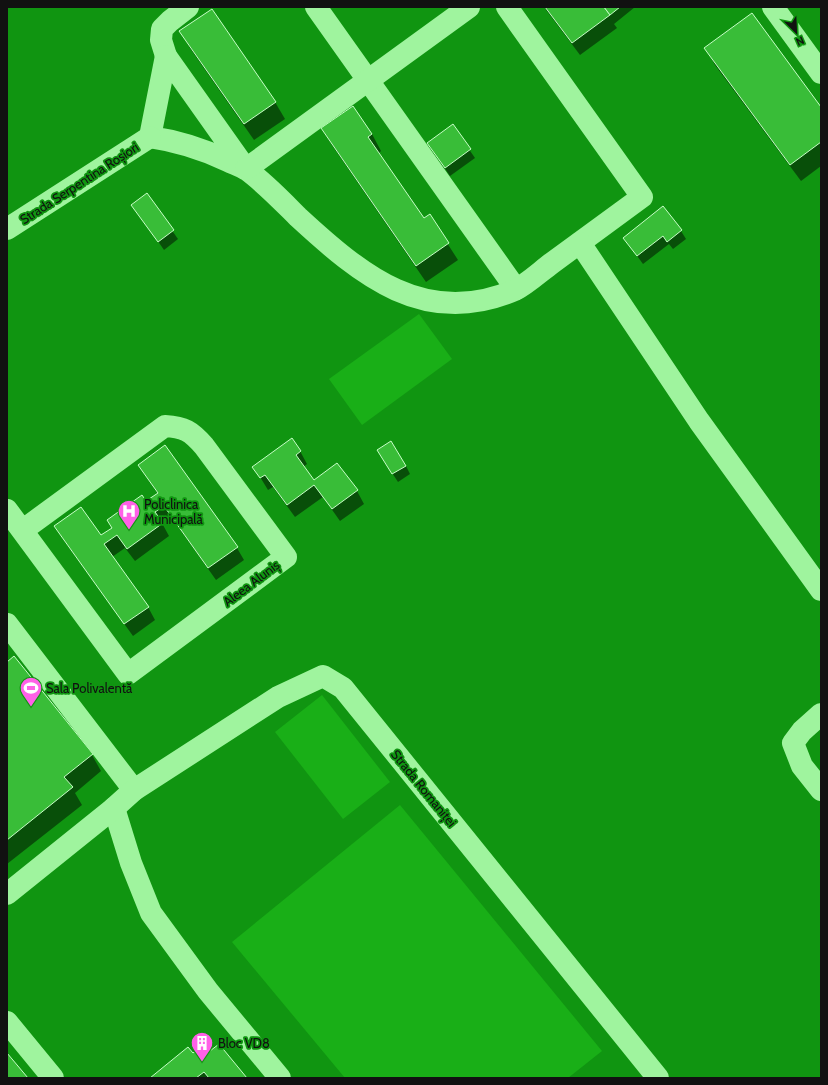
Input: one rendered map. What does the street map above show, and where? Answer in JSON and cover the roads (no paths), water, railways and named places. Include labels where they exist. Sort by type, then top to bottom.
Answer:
[{"type":"street","points":[[188,7],[162,29],[161,40],[166,56],[246,169],[329,244],[367,274],[404,294],[428,301],[460,303],[486,300],[516,289],[642,197],[507,7]]},
{"type":"street","points":[[316,7],[516,289]]},
{"type":"street","points":[[246,169],[469,7]]},
{"type":"street","points":[[772,7],[821,72]]},
{"type":"street","points":[[166,56],[150,137],[184,144],[211,152],[246,169]]},
{"type":"street","name":"Strada Serpentina Roșiori","points":[[7,229],[150,137]]},
{"type":"street","points":[[580,243],[699,421],[821,590]]},
{"type":"street","name":"Aleea Aluniș","points":[[7,510],[128,674],[286,557],[197,437],[181,427],[165,426],[23,530]]},
{"type":"street","points":[[7,624],[134,790],[114,808],[7,894]]},
{"type":"street","name":"Strada Romaniței","points":[[134,790],[278,697],[323,676],[343,688],[658,1078]]},
{"type":"street","points":[[821,714],[802,731],[793,743],[802,766],[821,790]]},
{"type":"street","points":[[114,808],[130,863],[151,913],[208,991],[280,1078]]},
{"type":"street","points":[[7,1022],[53,1078]]},
{"type":"place","name":"Policlinica Municipală","points":[[129,530]]},
{"type":"place","name":"Sala Polivalentă","points":[[31,708]]},
{"type":"place","name":"Bloc VD8","points":[[202,1062]]}]
